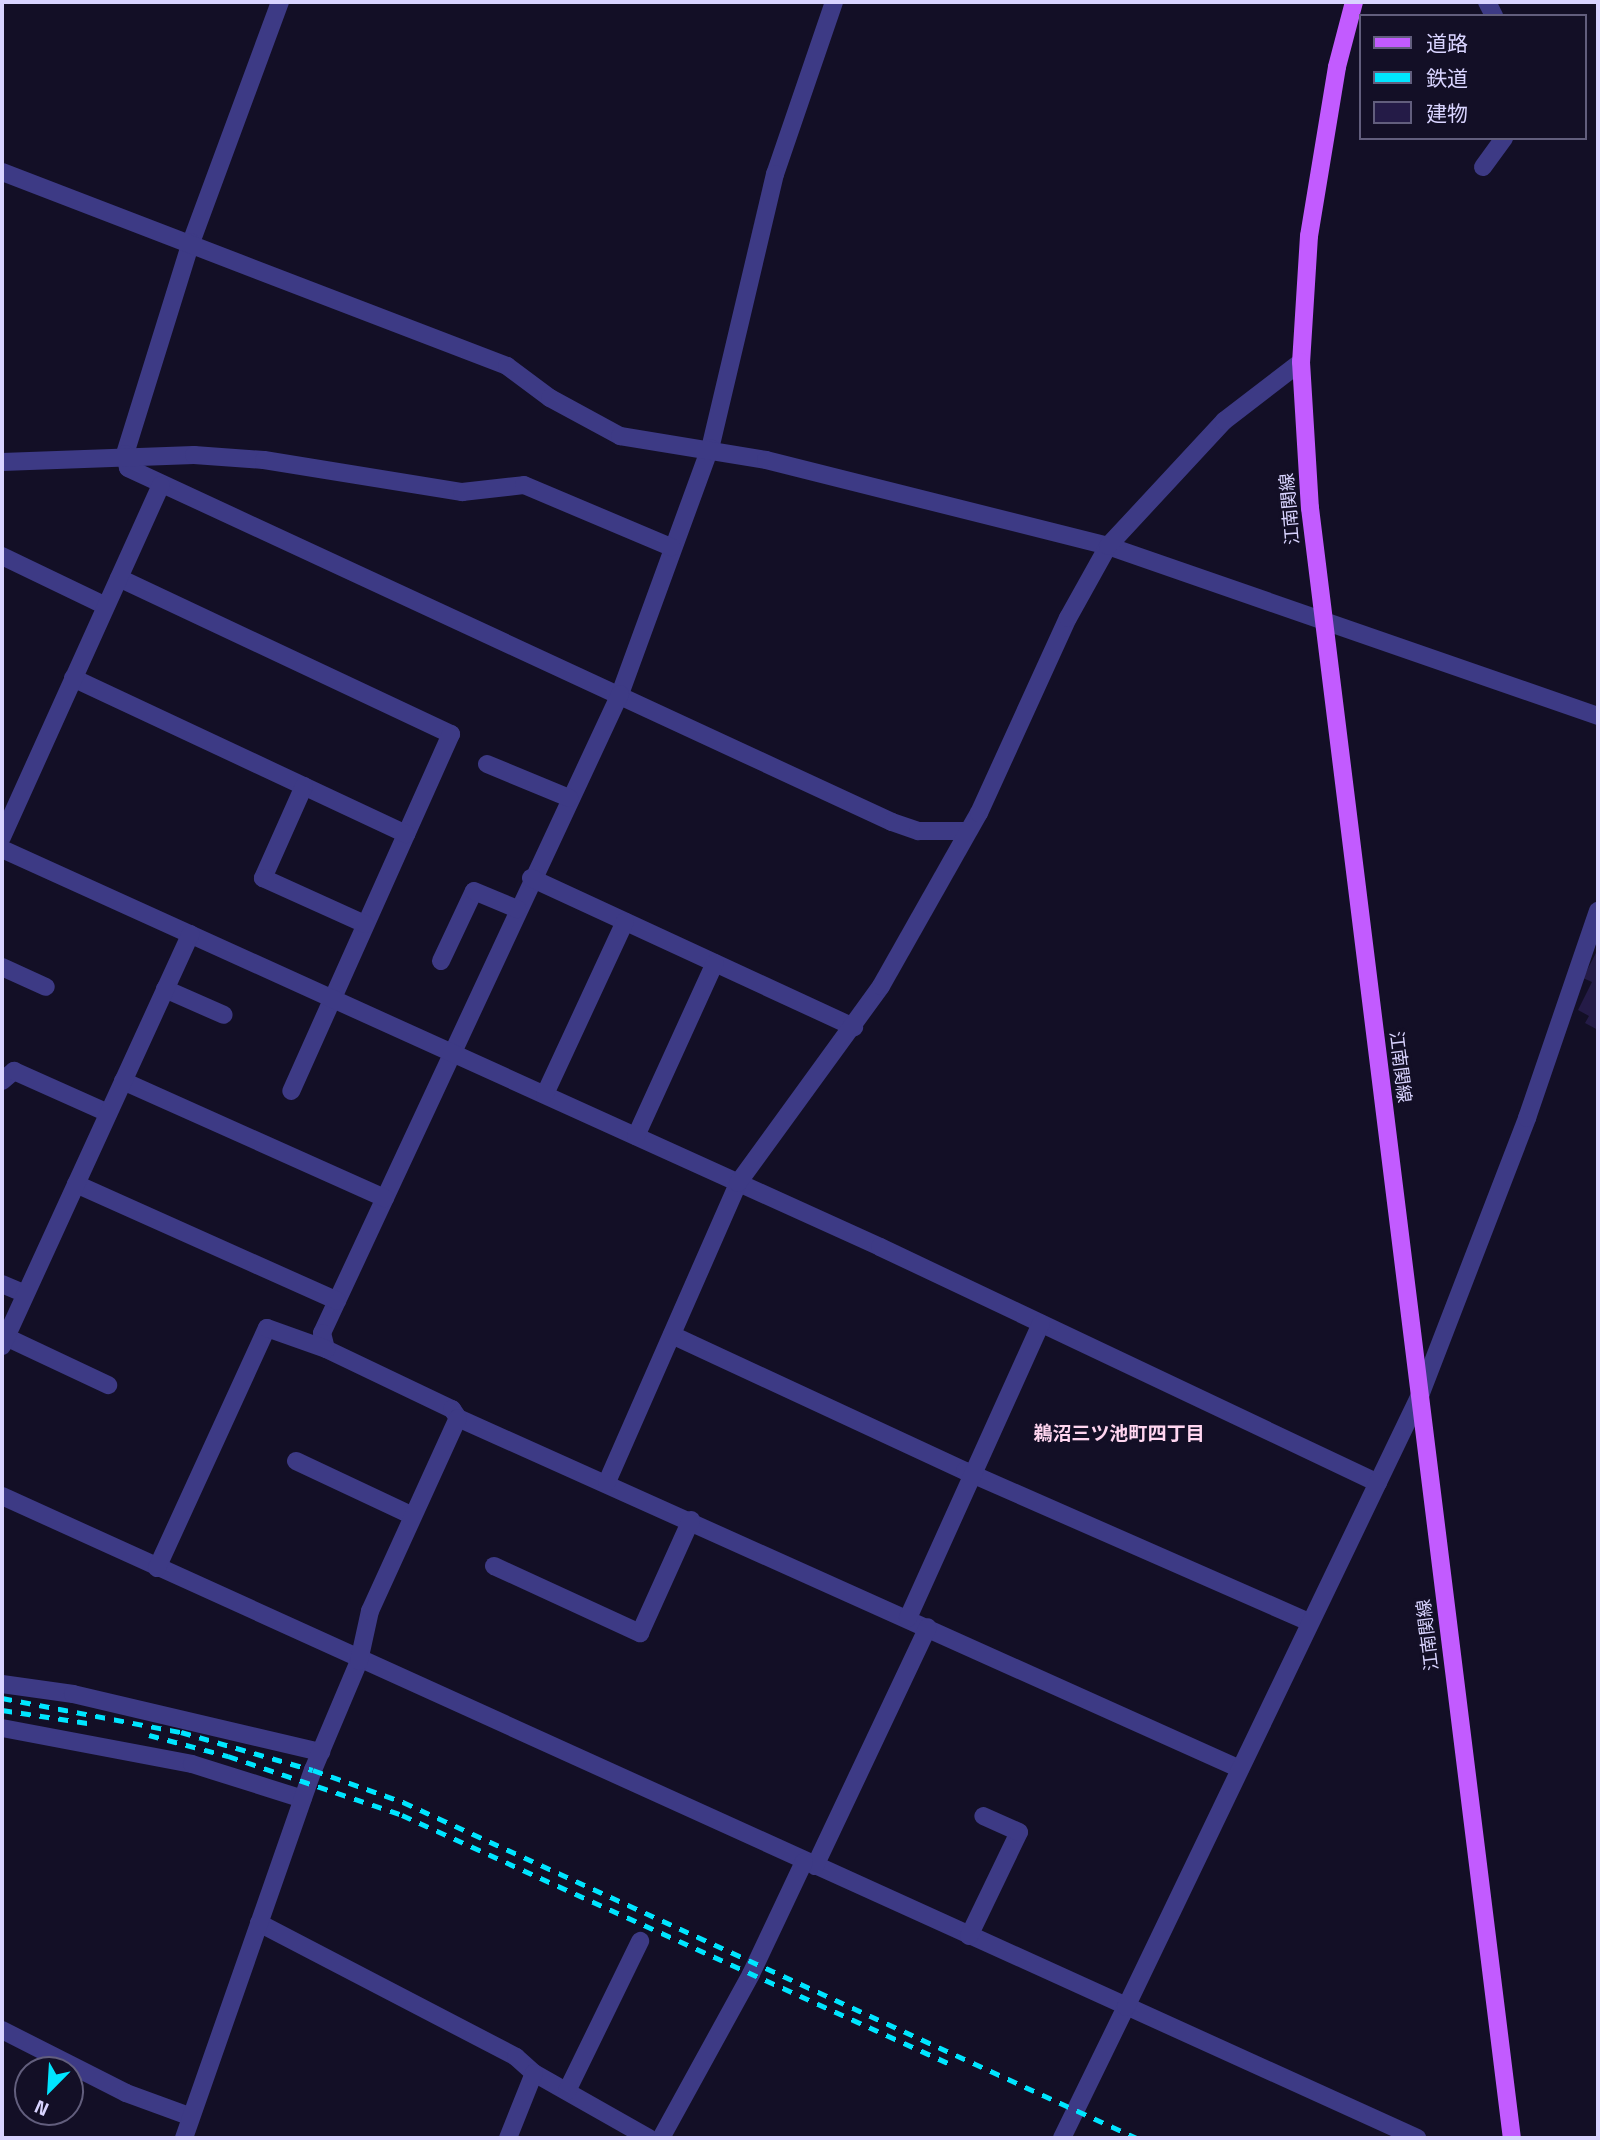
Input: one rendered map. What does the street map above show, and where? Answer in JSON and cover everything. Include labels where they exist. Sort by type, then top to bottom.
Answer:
[{"type":"main road","name":"江南関線","points":[[1354,2],[1337,67],[1309,236],[1301,362],[1310,508],[1512,2138]]},
{"type":"street","points":[[280,2],[191,242],[125,454],[128,468],[892,822],[918,831],[968,831]]},
{"type":"street","points":[[327,1349],[322,1334],[531,878],[620,694],[671,547],[710,448],[775,174],[834,2]]},
{"type":"street","points":[[1483,167],[1503,140]]},
{"type":"street","points":[[2,172],[191,242],[507,366],[550,398],[620,436],[710,448],[1108,546],[1598,716]]},
{"type":"street","points":[[607,1482],[738,1183],[854,1027],[968,831],[1068,618],[1108,546],[1224,421],[1301,362]]},
{"type":"street","points":[[2,462],[125,454],[264,460],[462,492],[524,485],[671,547]]},
{"type":"street","points":[[2,837],[161,485]]},
{"type":"street","points":[[2,556],[106,606]]},
{"type":"street","points":[[118,578],[452,734],[291,1091]]},
{"type":"street","points":[[74,678],[406,834]]},
{"type":"street","points":[[487,764],[569,798]]},
{"type":"street","points":[[304,786],[263,878],[365,925]]},
{"type":"street","points":[[2,849],[452,1051],[1378,1483]]},
{"type":"street","points":[[531,878],[854,1027]]},
{"type":"street","points":[[441,961],[474,891],[517,909]]},
{"type":"street","points":[[1062,2138],[1421,1393],[1528,1118],[1598,911]]},
{"type":"street","points":[[545,1094],[625,922]]},
{"type":"street","points":[[108,1385],[4,1341],[191,934]]},
{"type":"street","points":[[636,1136],[715,963]]},
{"type":"street","points":[[2,967],[46,987]]},
{"type":"street","points":[[165,989],[223,1015]]},
{"type":"street","points":[[2,1081],[15,1071],[108,1113]]},
{"type":"street","points":[[123,1081],[385,1198]]},
{"type":"street","points":[[76,1184],[337,1301]]},
{"type":"street","points":[[2,1284],[25,1294]]},
{"type":"street","points":[[908,1618],[1041,1324]]},
{"type":"street","points":[[157,1568],[267,1328],[327,1349],[452,1409],[458,1418],[607,1482],[1240,1769]]},
{"type":"street","points":[[672,1335],[973,1474],[1309,1622]]},
{"type":"street","points":[[184,2138],[189,2116],[303,1800],[359,1661],[370,1611],[458,1418]]},
{"type":"street","points":[[296,1461],[413,1516]]},
{"type":"street","points":[[2,1496],[359,1661],[1417,2138]]},
{"type":"street","points":[[494,1566],[640,1633],[691,1520]]},
{"type":"street","points":[[661,2138],[810,1864],[928,1627]]},
{"type":"street","points":[[2,1684],[85,1697],[321,1752]]},
{"type":"street","points":[[2,1728],[192,1764],[303,1800]]},
{"type":"street","points":[[969,1936],[1019,1832],[983,1816]]},
{"type":"street","points":[[258,1923],[516,2057],[534,2073],[649,2138]]},
{"type":"street","points":[[567,2091],[640,1941]]},
{"type":"street","points":[[2,2030],[126,2093],[189,2116]]},
{"type":"street","points":[[508,2138],[534,2073]]},
{"type":"building","points":[[1598,949],[1598,1030],[1585,1023],[1589,1016],[1578,1010],[1592,982],[1583,978]]},
{"type":"railway","points":[[2,1698],[181,1732],[313,1770],[403,1802],[1137,2138]]},
{"type":"railway","points":[[2,1710],[94,1724]]},
{"type":"railway","points":[[149,1735],[228,1756],[402,1815],[948,2063]]},
{"type":"district","name":"鵜沼三ツ池町四丁目","points":[[1119,1433]]}]
